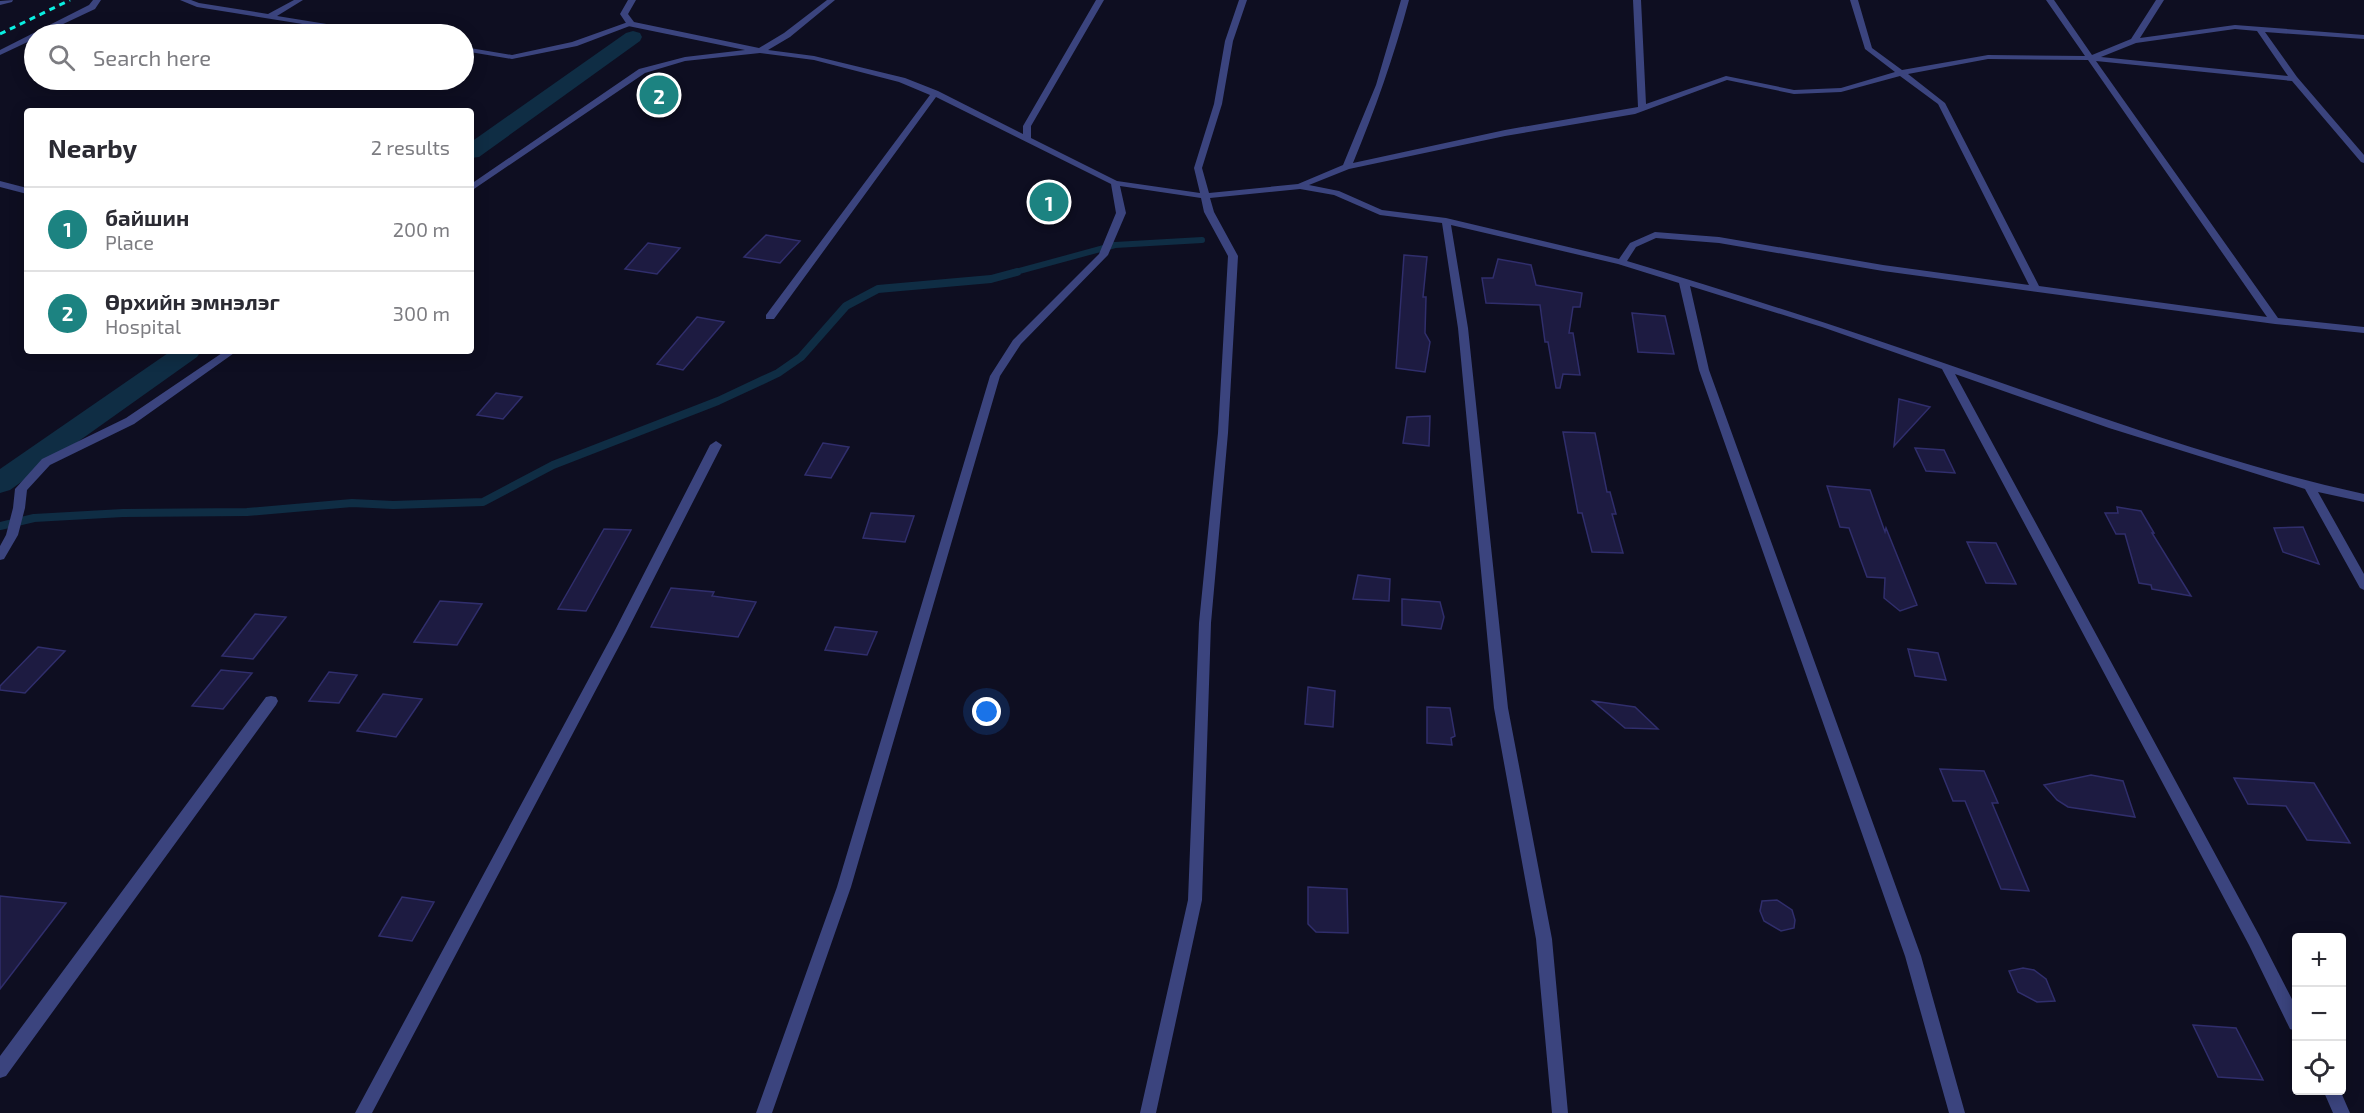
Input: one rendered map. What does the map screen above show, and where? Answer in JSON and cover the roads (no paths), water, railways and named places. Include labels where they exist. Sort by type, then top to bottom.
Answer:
[{"type":"street","points":[[0,3],[9,0]]},
{"type":"street","points":[[58,24],[92,7],[96,0]]},
{"type":"street","points":[[184,0],[198,5],[313,24]]},
{"type":"street","points":[[270,17],[299,0]]},
{"type":"street","points":[[631,24],[624,14],[632,0]]},
{"type":"street","points":[[474,186],[642,71],[685,59],[760,51],[787,34],[831,0]]},
{"type":"street","points":[[1027,139],[1027,126],[1100,0]]},
{"type":"street","points":[[1148,1113],[1195,900],[1205,623],[1223,433],[1233,256],[1209,212],[1203,196],[1198,168],[1218,104],[1229,41],[1243,0]]},
{"type":"street","points":[[1347,167],[1372,110],[1395,42],[1405,0]]},
{"type":"street","points":[[1637,0],[1642,109]]},
{"type":"street","points":[[1854,0],[1869,49],[1941,103],[2036,289]]},
{"type":"street","points":[[2050,0],[2056,12],[2091,58],[2275,321]]},
{"type":"street","points":[[2134,41],[2160,0]]},
{"type":"street","points":[[474,51],[512,57],[574,44],[631,24],[760,51],[814,58],[902,80],[935,93],[1115,183],[1203,196],[1300,186],[1347,167],[1505,133],[1642,109],[1726,78],[1794,92],[1841,90],[1901,73],[1988,57],[2091,58],[2294,78]]},
{"type":"street","points":[[2091,58],[2134,41],[2235,27],[2364,37]]},
{"type":"street","points":[[2259,29],[2294,78],[2364,160]]},
{"type":"street","points":[[0,53],[24,41]]},
{"type":"street","points":[[770,317],[935,93]]},
{"type":"street","points":[[764,1113],[844,887],[995,376],[1017,342],[1103,255],[1121,213],[1115,183]]},
{"type":"street","points":[[0,184],[24,190]]},
{"type":"street","points":[[1300,186],[1336,193],[1380,212],[1446,221],[1621,262],[1826,325],[2113,424],[2309,486],[2364,498]]},
{"type":"street","points":[[1446,221],[1463,328],[1501,708],[1544,939],[1560,1113]]},
{"type":"street","points":[[1621,262],[1633,245],[1655,235],[1719,240],[1883,268],[2275,321],[2364,330]]},
{"type":"street","points":[[1684,282],[1704,370],[1913,956],[1957,1113]]},
{"type":"street","points":[[0,556],[12,535],[20,508],[21,489],[46,462],[130,421],[228,354]]},
{"type":"street","points":[[1947,368],[2292,1015]]},
{"type":"street","points":[[363,1113],[615,644],[716,445]]},
{"type":"street","points":[[2309,486],[2364,585]]},
{"type":"street","points":[[0,1070],[271,701]]},
{"type":"street","points":[[2333,1095],[2342,1113]]},
{"type":"waterway","points":[[474,150],[633,37]]},
{"type":"waterway","points":[[1012,273],[1115,245],[1202,240]]},
{"type":"waterway","points":[[0,526],[34,518],[123,513],[247,512],[352,503],[393,505],[483,502],[553,465],[718,401],[778,373],[801,357],[846,306],[878,289],[991,279],[1017,272]]},
{"type":"waterway","points":[[0,483],[184,354]]},
{"type":"railway","points":[[0,34],[70,0]]},
{"type":"place","name":"Өрхийн эмнэлэг","points":[[659,95]]},
{"type":"place","name":"байшин","points":[[1049,202]]}]
